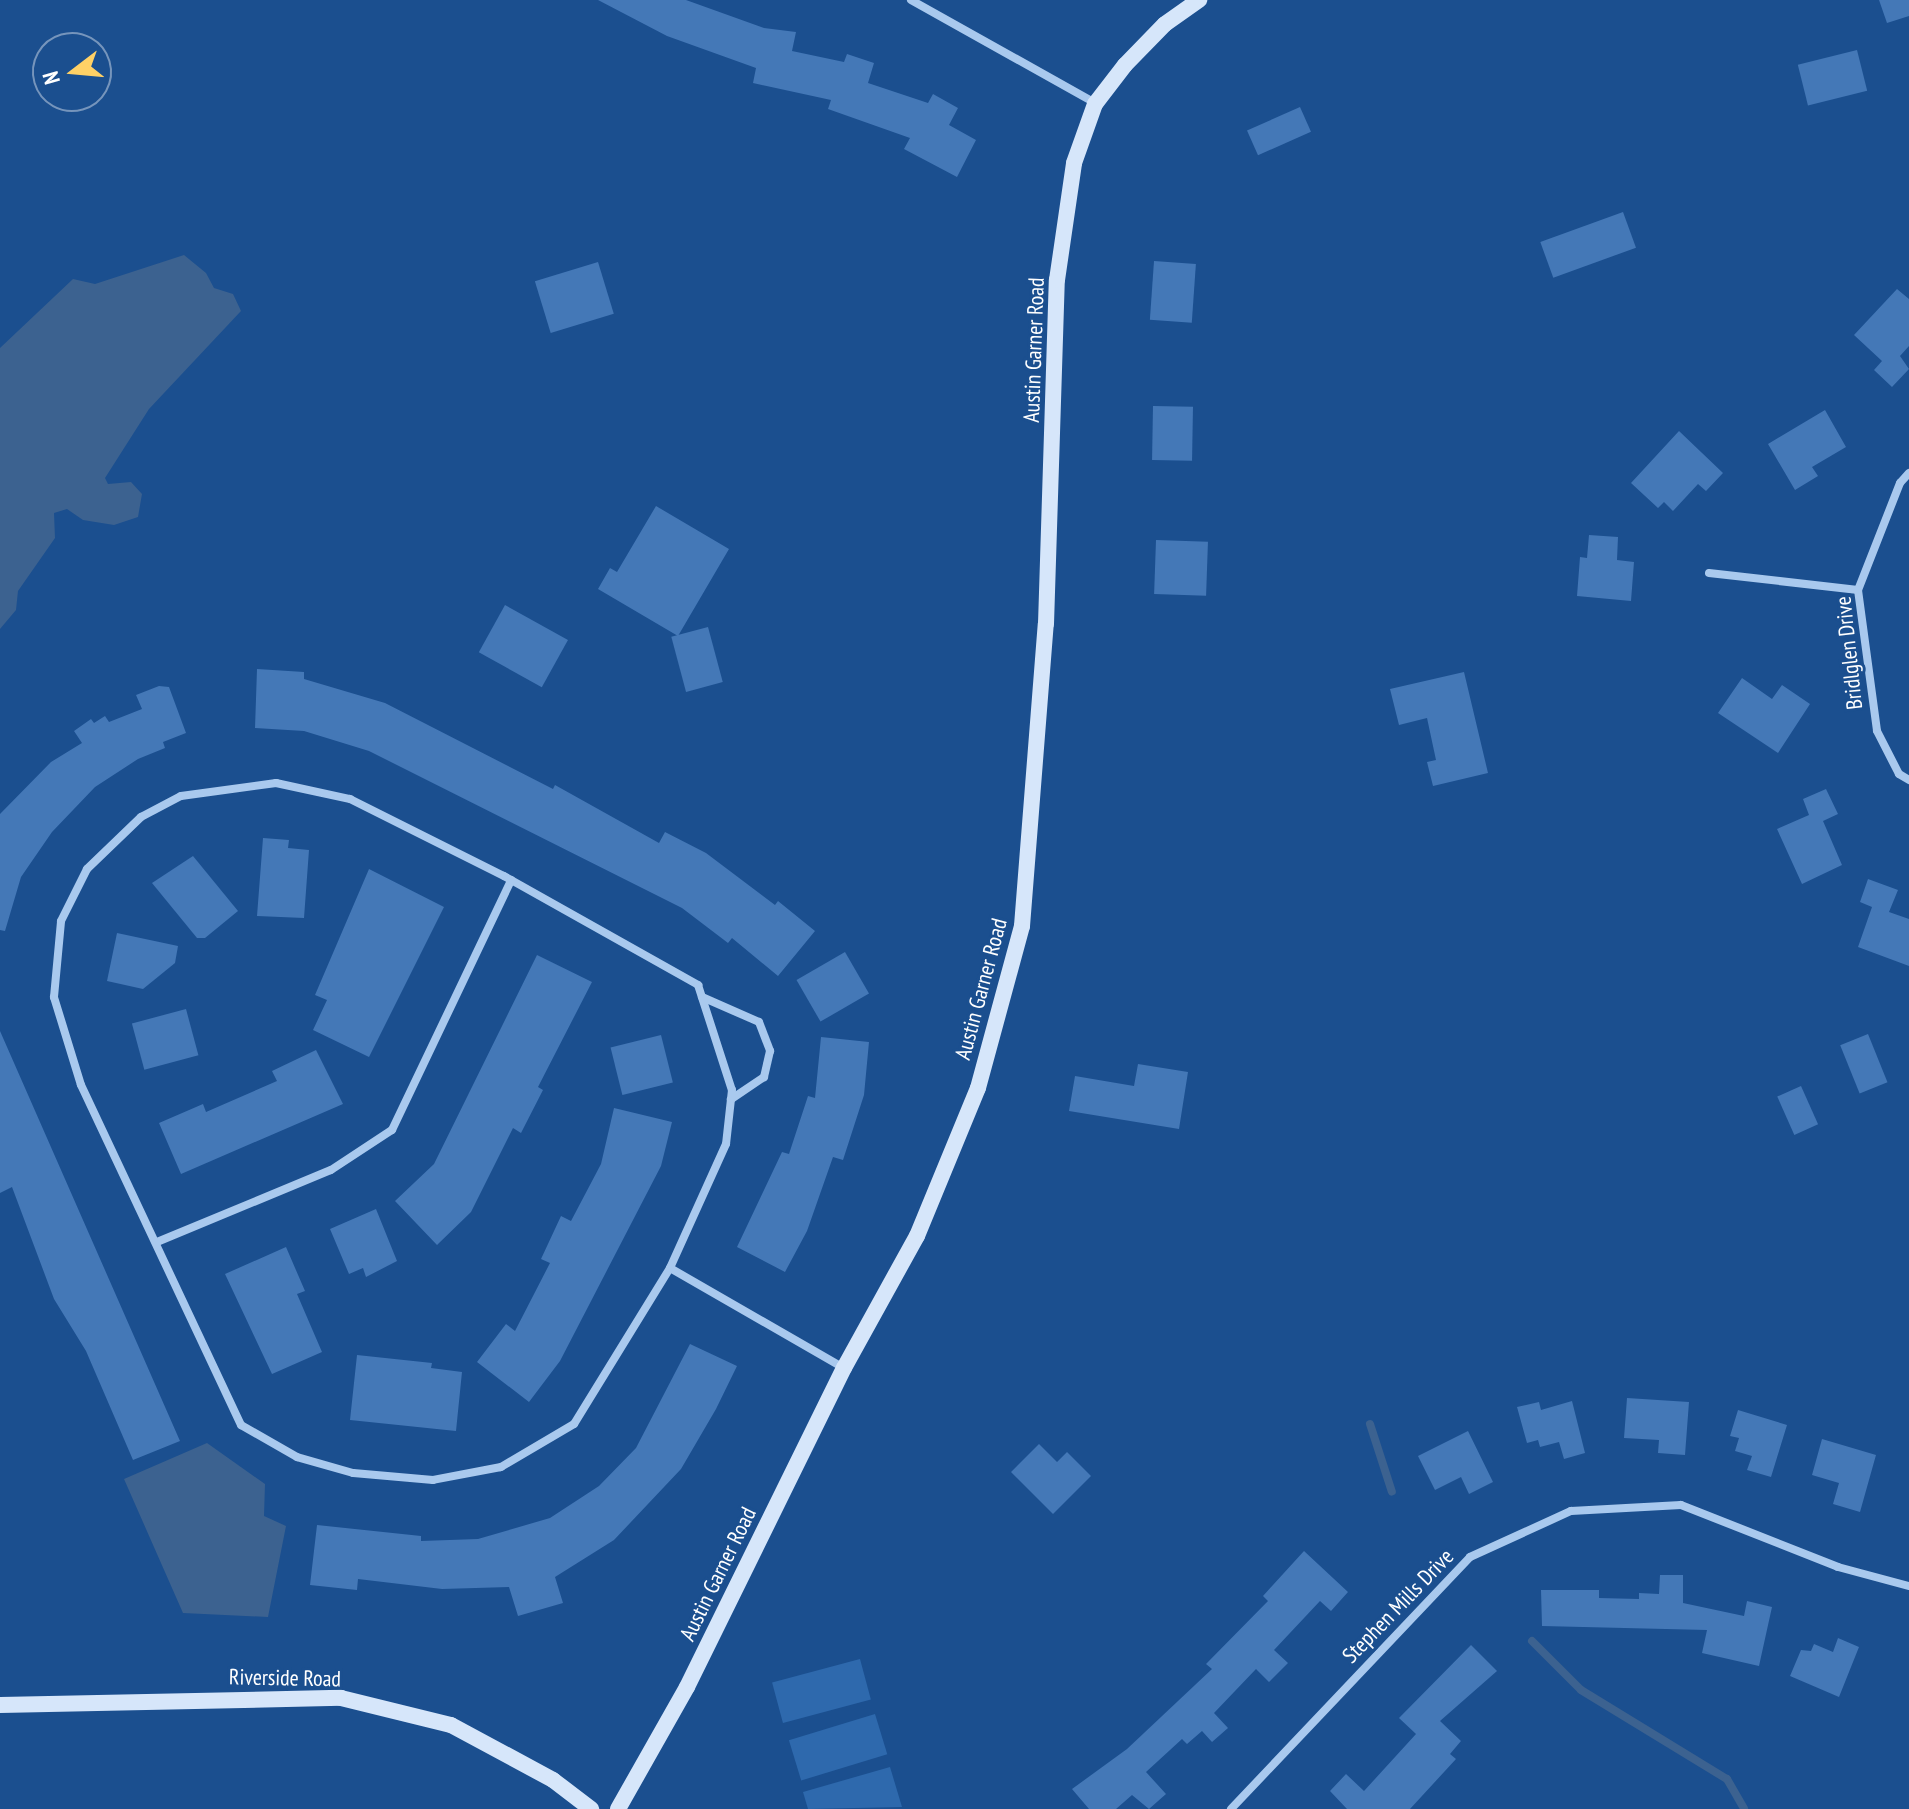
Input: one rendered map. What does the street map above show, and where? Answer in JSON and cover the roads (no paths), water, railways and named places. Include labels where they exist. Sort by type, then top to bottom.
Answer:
[{"type":"street","points":[[911,0],[1095,104]]},
{"type":"street","name":"Austin Garner Road","points":[[618,1809],[687,1687],[844,1368],[917,1236],[978,1088],[1022,926],[1046,624],[1057,280],[1074,163],[1095,104],[1165,24],[1199,0]]},
{"type":"street","name":"Bridlglen Drive","points":[[1909,473],[1900,483],[1858,590],[1877,731],[1899,774],[1909,780]]},
{"type":"street","points":[[1709,573],[1858,590]]},
{"type":"street","points":[[276,783],[350,799],[511,880],[698,985],[702,997],[731,1099],[726,1144],[670,1268],[574,1424],[501,1467],[433,1480],[353,1473],[297,1457],[241,1425],[81,1085],[54,997],[61,921],[87,869],[141,817],[181,796],[276,783]]},
{"type":"street","points":[[157,1242],[331,1170],[392,1130],[511,880]]},
{"type":"street","points":[[702,997],[759,1022],[770,1051],[764,1077],[731,1099]]},
{"type":"street","points":[[670,1268],[844,1368]]},
{"type":"street","name":"Stephen Mills Drive","points":[[1231,1809],[1470,1557],[1571,1511],[1681,1505],[1838,1567],[1909,1586]]},
{"type":"street","name":"Riverside Road","points":[[0,1705],[341,1698],[451,1725],[553,1780],[591,1809]]},
{"type":"waterway","points":[[1370,1424],[1392,1492]]},
{"type":"waterway","points":[[1532,1641],[1581,1690],[1727,1779],[1744,1809]]}]
